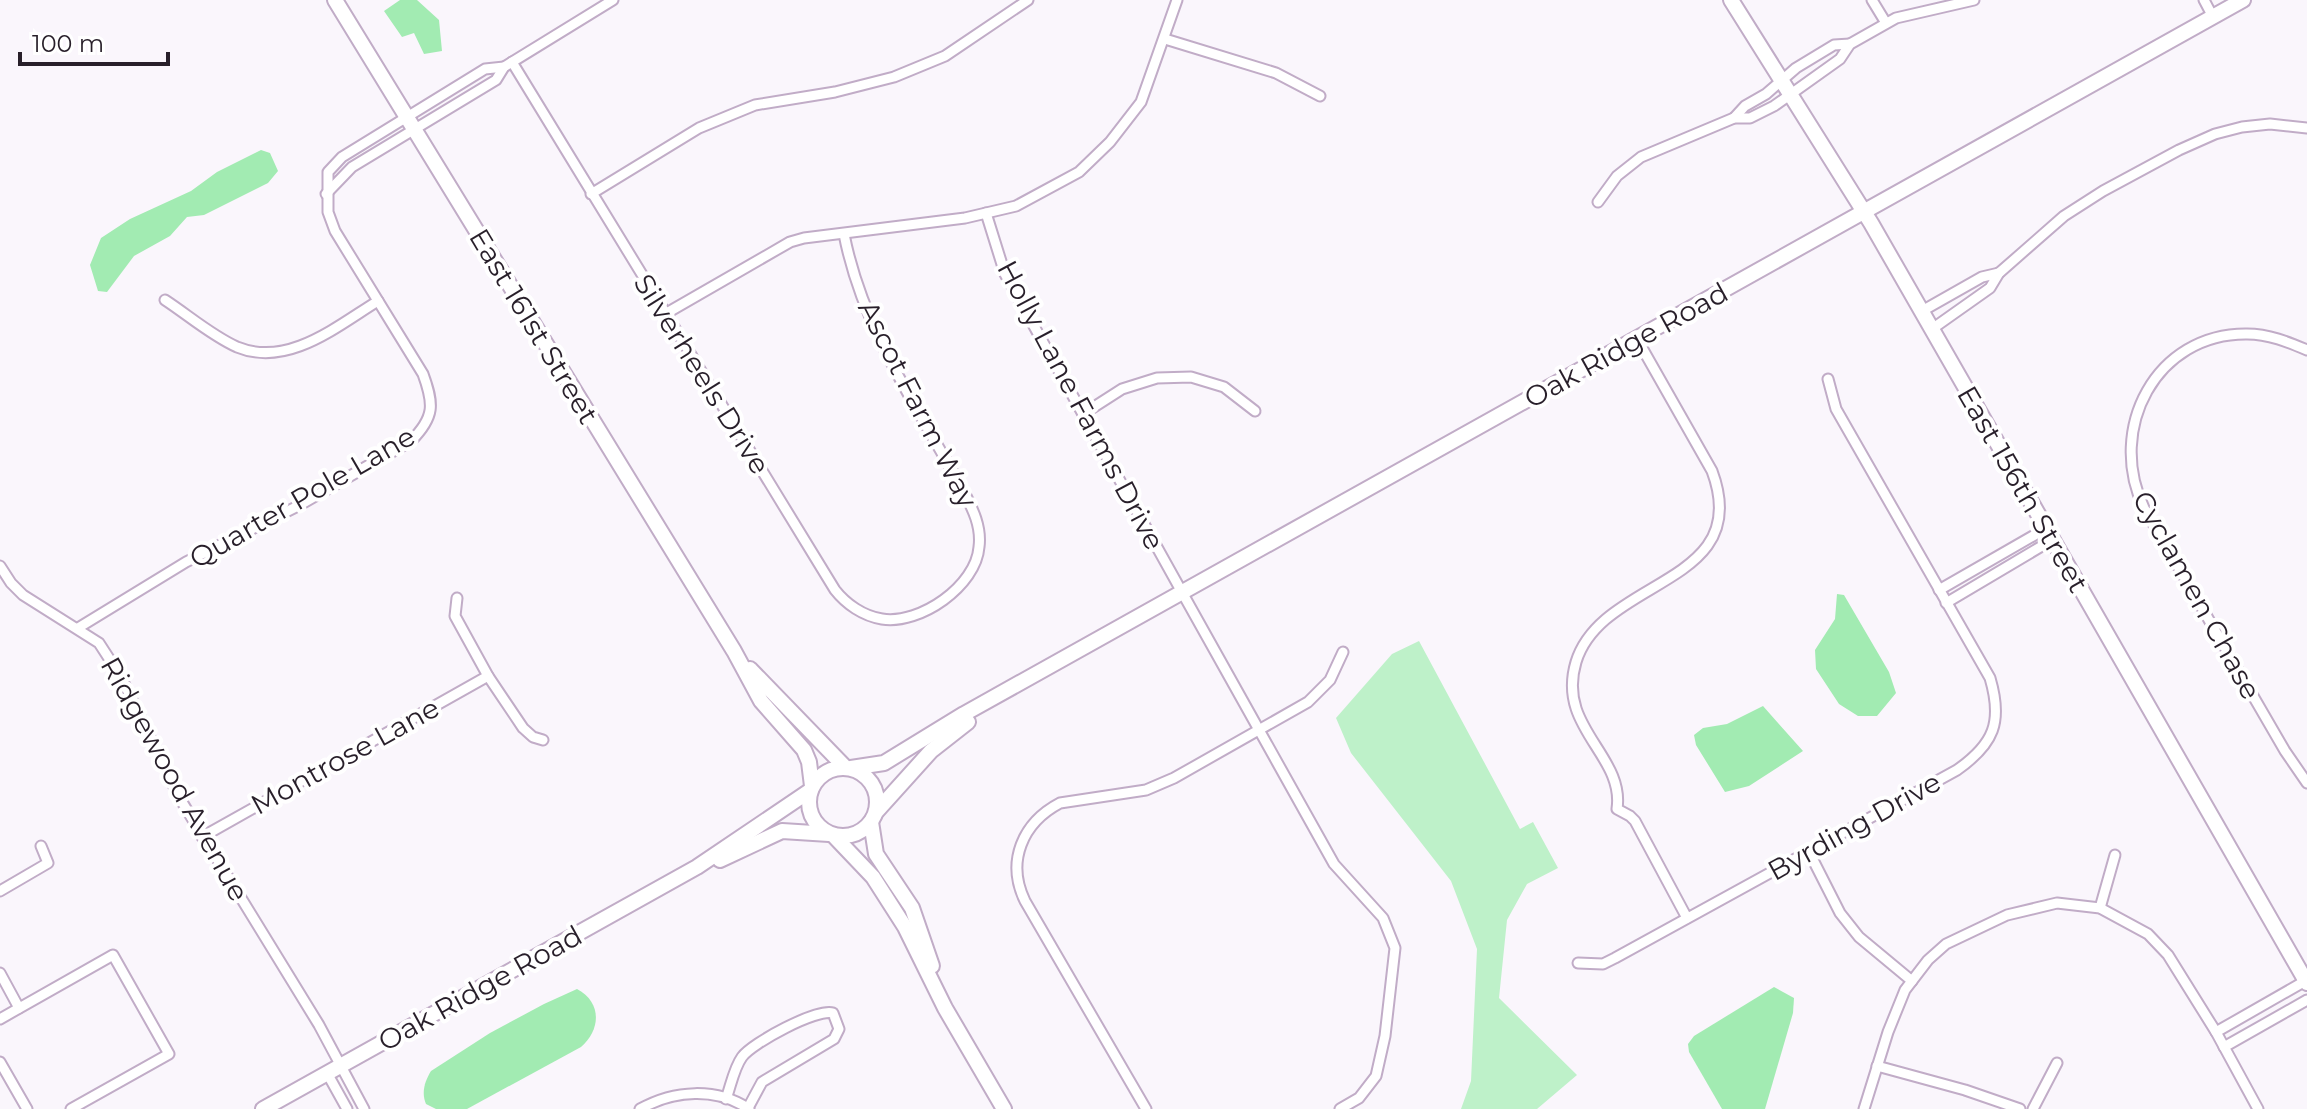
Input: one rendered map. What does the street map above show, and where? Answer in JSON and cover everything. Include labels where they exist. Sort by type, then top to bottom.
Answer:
[{"type":"street","name":"East 161st Street","points":[[335,0],[734,651],[761,701],[804,750],[809,762],[811,788]]},
{"type":"street","points":[[326,194],[328,172],[342,157],[485,69],[508,64],[613,0]]},
{"type":"street","points":[[591,194],[699,128],[755,105],[835,92],[879,81],[945,56],[1028,0]]},
{"type":"street","points":[[665,314],[790,242],[1016,206],[1079,172],[1110,142],[1141,102],[1177,0]]},
{"type":"street","name":"East 156th Street","points":[[1731,0],[1864,212],[2307,981]]},
{"type":"street","points":[[1872,0],[1886,23]]},
{"type":"street","points":[[1598,202],[1617,176],[1641,157],[1734,118],[1750,118],[1791,95],[1840,59],[1850,44],[1886,23],[1974,0]]},
{"type":"street","points":[[2204,0],[2219,9]]},
{"type":"street","name":"Oak Ridge Road","points":[[848,768],[884,763],[964,714],[1864,212],[2219,9],[2243,0]]},
{"type":"street","points":[[1165,39],[1276,73],[1320,96]]},
{"type":"street","points":[[1734,118],[1745,106],[1796,68],[1834,45],[1850,44]]},
{"type":"street","points":[[326,194],[352,167],[496,80],[508,64]]},
{"type":"street","name":"Silverheels Drive","points":[[508,64],[835,590],[845,602],[882,619],[912,615],[934,605]]},
{"type":"street","points":[[1932,329],[1990,288],[1999,273],[2083,202],[2189,145],[2242,127],[2270,124],[2307,128]]},
{"type":"street","name":"Quarter Pole Lane","points":[[78,628],[186,562],[298,506],[411,441],[426,426],[432,399],[423,374],[335,231],[326,194]]},
{"type":"street","name":"Holly Lane Farms Drive","points":[[986,213],[1005,274],[1183,594],[1334,864],[1383,918],[1395,948],[1385,1036],[1376,1076],[1359,1098],[1340,1109]]},
{"type":"street","name":"Ascot Farm Way","points":[[844,234],[863,301],[880,342],[962,488],[974,512],[979,532],[979,548],[970,575],[957,589],[934,605]]},
{"type":"street","points":[[1922,311],[1982,277],[1999,273]]},
{"type":"street","points":[[165,300],[237,347],[259,352],[280,352],[304,345],[378,301]]},
{"type":"street","name":"Cyclamen Chase","points":[[2307,350],[2269,336],[2247,334],[2217,338],[2187,351],[2172,361],[2151,384],[2143,398],[2130,439],[2133,481],[2154,526],[2285,751],[2307,783]]},
{"type":"street","points":[[1637,339],[1712,471],[1718,491],[1718,514],[1712,537],[1699,558],[1686,569],[1608,615],[1592,630],[1579,655],[1573,679],[1574,702],[1581,724],[1619,790],[1617,809],[1635,821],[1687,918]]},
{"type":"street","points":[[1083,414],[1122,389],[1157,378],[1191,377],[1224,387],[1255,411]]},
{"type":"street","name":"Byrding Drive","points":[[1578,963],[1603,964],[1957,770],[1977,756],[1989,739],[1995,723],[1996,698],[1990,678],[1836,409],[1828,379]]},
{"type":"street","points":[[1939,590],[2049,534]]},
{"type":"street","points":[[1946,603],[2049,534]]},
{"type":"street","name":"Ridgewood Avenue","points":[[0,566],[23,595],[99,643],[179,797],[300,993],[334,1069]]},
{"type":"street","points":[[457,598],[455,616],[488,676],[523,728],[533,737],[543,740]]},
{"type":"street","name":"East 161st Street","points":[[734,651],[848,768]]},
{"type":"street","points":[[1146,1109],[1025,901],[1018,886],[1016,868],[1019,847],[1037,820],[1060,803],[1146,790],[1174,778],[1308,702],[1330,680],[1343,652]]},
{"type":"street","name":"Montrose Lane","points":[[202,837],[488,676]]},
{"type":"street","name":"Oak Ridge Road","points":[[873,817],[931,751],[1010,691]]},
{"type":"street","points":[[945,1008],[912,908],[876,854],[873,817],[875,790],[869,780],[848,768],[828,770],[811,788],[809,809],[813,820],[832,834],[873,877],[905,927],[945,1008],[1004,1109]]},
{"type":"street","name":"Oak Ridge Road","points":[[263,1109],[697,867],[811,788]]},
{"type":"street","points":[[832,834],[853,835],[873,817]]},
{"type":"street","name":"Oak Ridge Road","points":[[697,867],[713,863],[782,831],[832,834]]},
{"type":"street","points":[[0,891],[48,863],[41,846]]},
{"type":"street","points":[[1808,850],[1840,913],[1859,937],[1912,981]]},
{"type":"street","points":[[2100,908],[2115,855]]},
{"type":"street","points":[[1864,1109],[1905,990],[1928,960],[1946,944],[2007,915],[2057,903],[2100,908],[2148,934],[2168,955],[2216,1032],[2258,1109]]},
{"type":"street","points":[[0,1019],[113,955],[169,1054],[71,1109]]},
{"type":"street","points":[[0,973],[19,1008]]},
{"type":"street","points":[[2216,1032],[2307,981]]},
{"type":"street","points":[[2224,1047],[2307,1000]]},
{"type":"street","points":[[640,1109],[689,1093],[726,1099],[748,1109],[762,1082],[834,1039],[839,1029],[833,1013],[817,1013],[804,1018],[745,1053],[726,1099]]},
{"type":"street","points":[[0,1062],[27,1109]]},
{"type":"street","points":[[2033,1109],[2057,1063]]},
{"type":"street","points":[[1877,1066],[2020,1109]]},
{"type":"street","points":[[334,1069],[347,1109]]},
{"type":"street","points":[[334,1069],[364,1109]]},
{"type":"shaded area","points":[[400,0],[417,0],[439,20],[442,51],[424,54],[414,33],[402,37],[384,11]]},
{"type":"shaded area","points":[[261,150],[270,153],[278,171],[268,183],[204,215],[187,217],[170,236],[134,256],[107,292],[98,291],[90,265],[101,238],[130,219],[191,191],[217,172]]},
{"type":"shaded area","points":[[1837,594],[1844,595],[1889,672],[1896,693],[1877,716],[1858,716],[1839,704],[1816,669],[1815,650],[1835,619]]},
{"type":"shaded area","points":[[1419,641],[1520,829],[1533,822],[1558,868],[1527,884],[1507,920],[1499,998],[1577,1075],[1537,1109],[1461,1109],[1471,1081],[1477,949],[1451,881],[1351,753],[1336,718],[1392,654]]},
{"type":"shaded area","points":[[1763,706],[1803,751],[1749,786],[1725,792],[1696,745],[1694,735],[1703,728],[1727,724]]},
{"type":"shaded area","points":[[1774,987],[1794,998],[1793,1013],[1765,1109],[1722,1109],[1689,1052],[1688,1044],[1694,1036]]},
{"type":"shaded area","points":[[577,989],[591,1001],[596,1016],[592,1033],[581,1047],[467,1109],[436,1109],[426,1104],[424,1087],[431,1071],[490,1033]]}]
